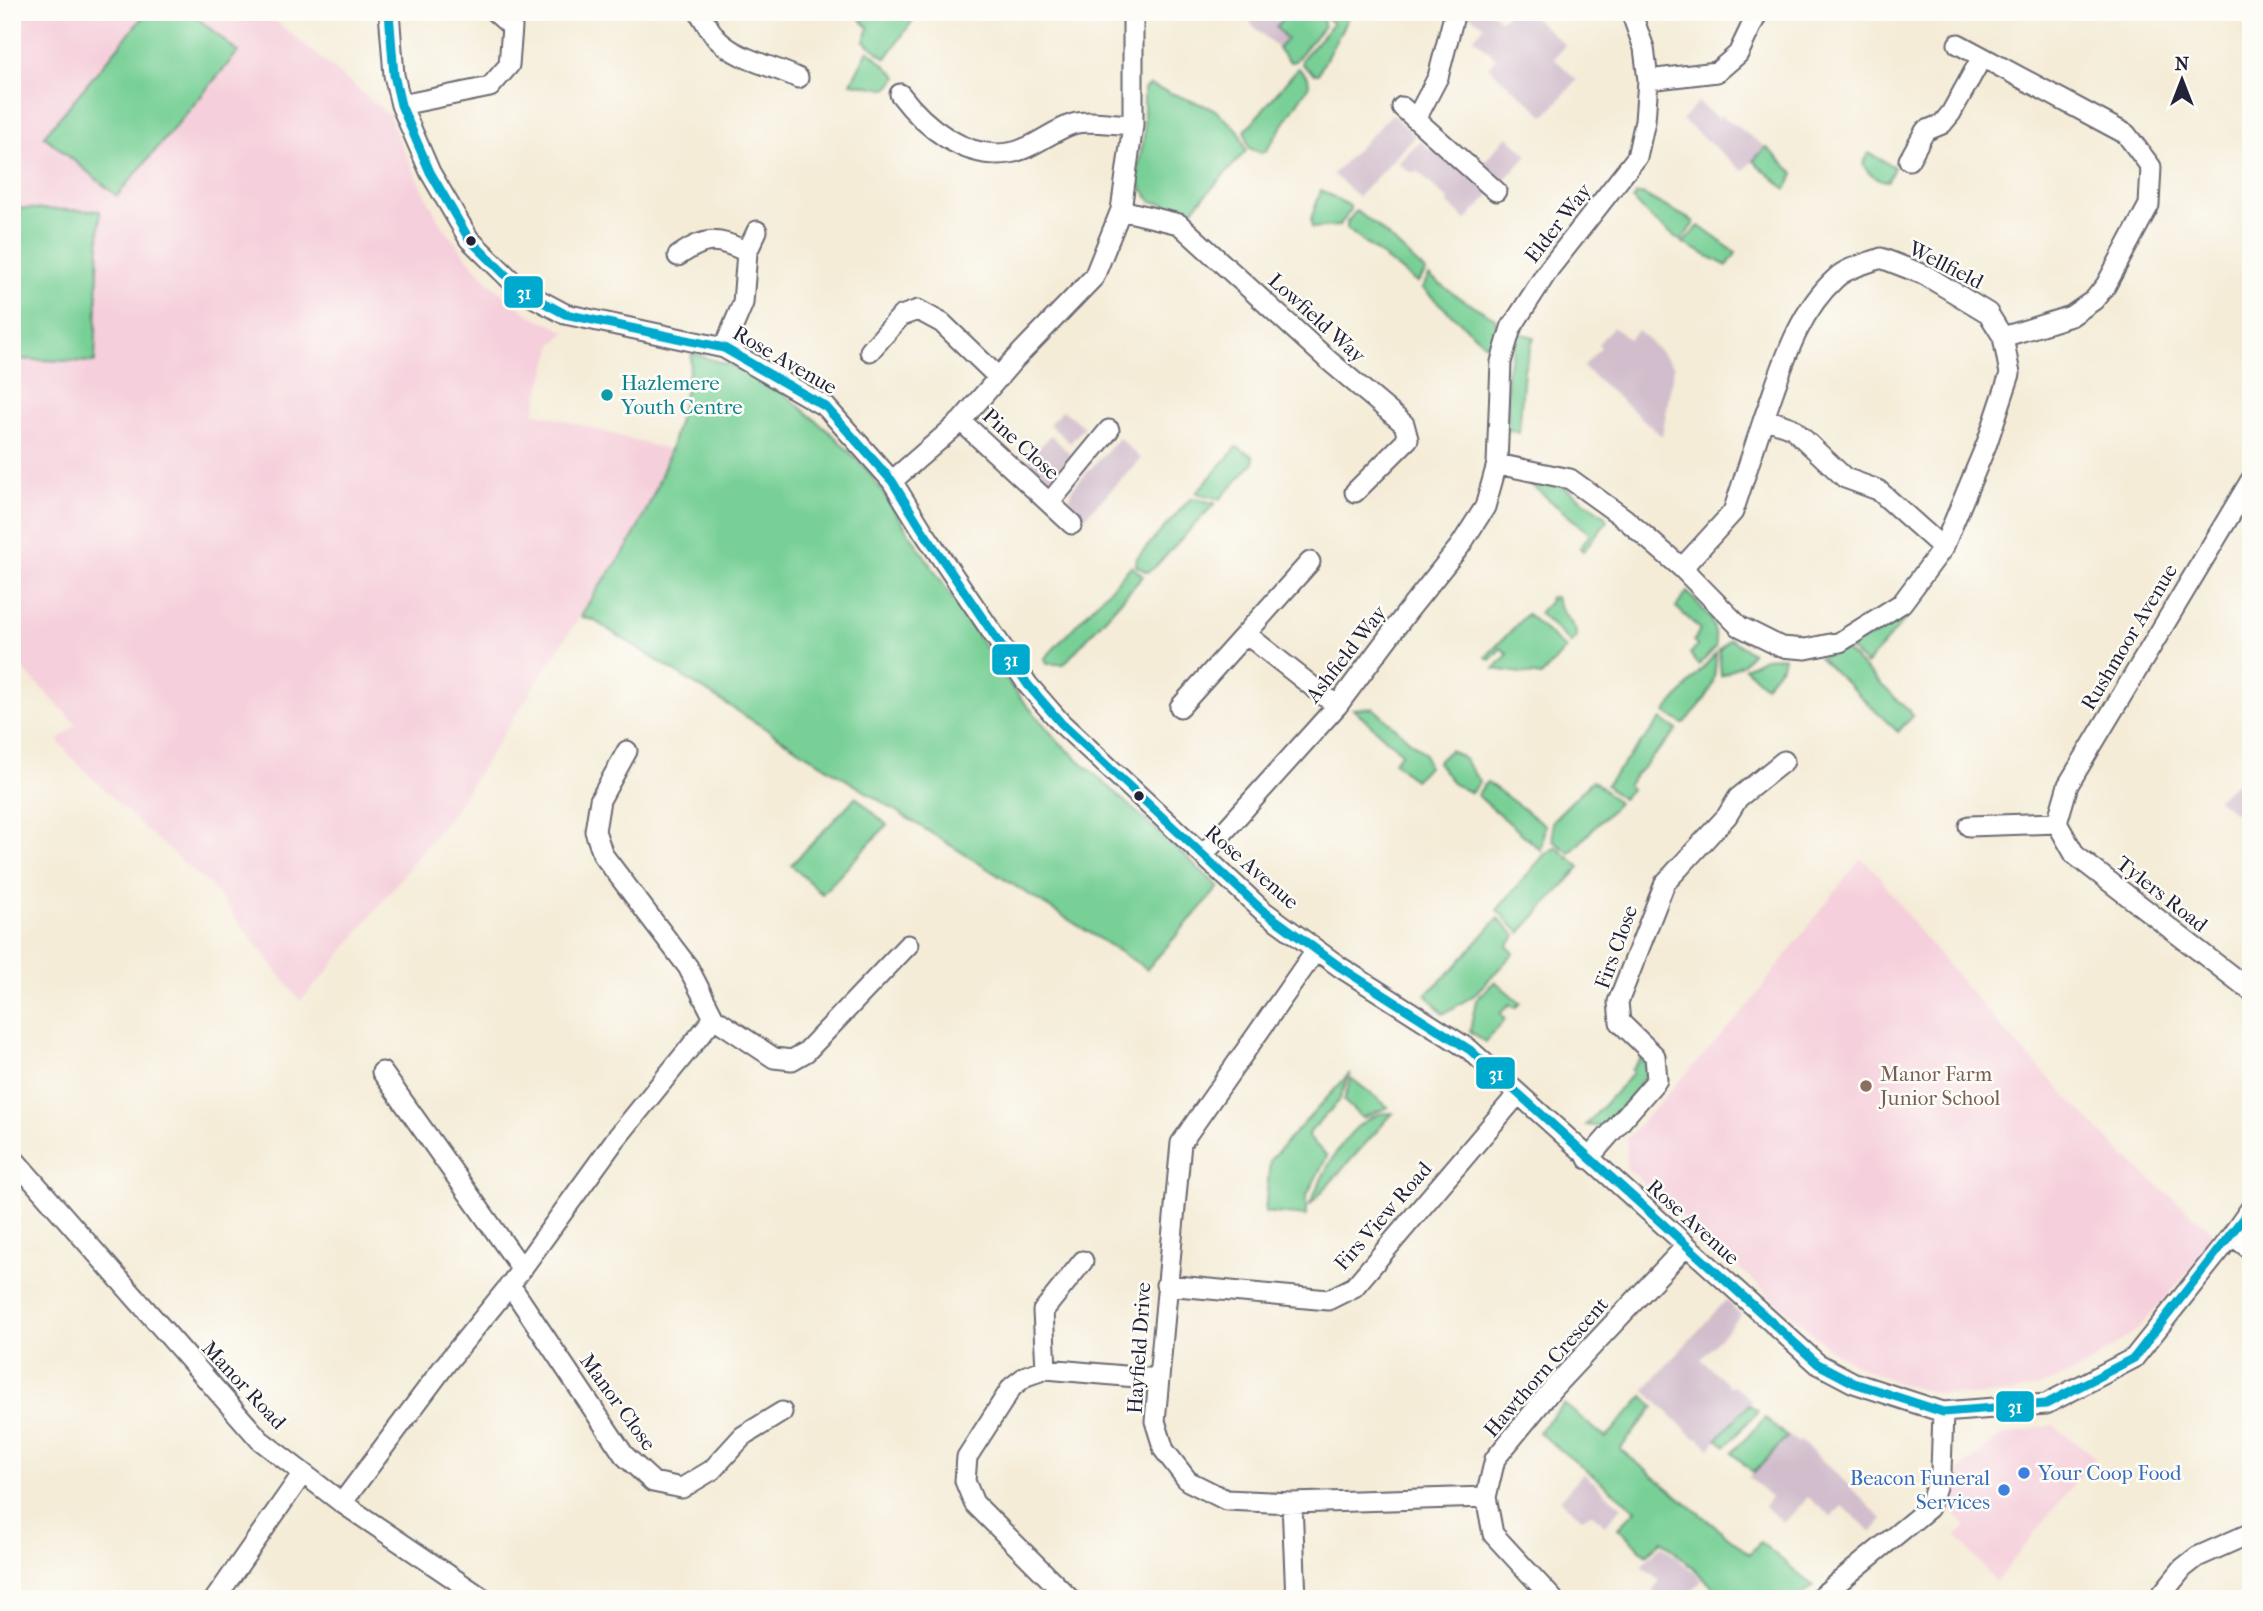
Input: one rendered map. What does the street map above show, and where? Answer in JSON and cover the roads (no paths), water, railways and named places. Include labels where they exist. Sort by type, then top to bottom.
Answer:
[{"type":"street","name":"Rose Avenue","points":[[389,12],[394,75],[401,105],[430,172],[469,239],[523,291],[565,314],[724,348],[826,407],[892,481],[930,542],[1028,685],[1061,723],[1262,910],[1316,950],[1470,1051],[1818,1364],[1854,1383],[1943,1412],[2046,1404],[2134,1358],[2251,1208]]},
{"type":"street","points":[[401,105],[490,86],[509,65],[512,27],[495,12]]},
{"type":"street","points":[[699,12],[718,40],[755,63],[776,67],[798,78]]},
{"type":"street","points":[[892,481],[961,421],[1094,277],[1121,210],[1133,125],[1133,12]]},
{"type":"street","points":[[1455,12],[1438,77],[1409,113],[1496,191]]},
{"type":"street","name":"Elder Way","points":[[1497,464],[1500,372],[1511,327],[1549,269],[1637,157],[1645,121],[1648,80],[1644,48],[1631,12]]},
{"type":"street","points":[[1648,80],[1717,72],[1738,54],[1758,12]]},
{"type":"street","points":[[1958,44],[2126,134],[2151,167],[2149,205],[2106,285],[2094,300],[2071,316],[2003,337]]},
{"type":"street","points":[[1909,160],[1925,131],[1942,124],[1951,113],[1982,57]]},
{"type":"street","points":[[900,94],[915,114],[953,142],[984,154],[1011,153],[1075,123],[1133,125]]},
{"type":"street","name":"Lowfield Way","points":[[1121,210],[1179,224],[1327,359],[1404,424],[1408,439],[1355,492]]},
{"type":"street","points":[[724,348],[743,303],[747,252],[757,231]]},
{"type":"street","points":[[678,256],[700,242],[728,243],[747,252]]},
{"type":"street","name":"Wellfield","points":[[1497,464],[1570,479],[1624,518],[1682,568],[1739,626],[1782,647],[1806,649],[1840,642],[1902,603],[1943,548],[1987,443],[2010,374],[2003,337],[1989,313],[1925,275],[1881,258],[1837,276],[1804,317],[1792,342],[1733,512],[1682,568]]},
{"type":"street","points":[[870,351],[901,316],[918,310],[942,323],[999,378]]},
{"type":"street","points":[[1764,418],[1792,428],[1845,478],[1878,490],[1943,548]]},
{"type":"street","name":"Pine Close","points":[[961,421],[1072,524]]},
{"type":"street","name":"Pine Close","points":[[1050,502],[1109,430]]},
{"type":"street","name":"Ashfield Way","points":[[1203,855],[1337,706],[1460,546],[1485,507],[1497,464]]},
{"type":"street","name":"Rushmoor Avenue","points":[[2057,823],[2067,785],[2251,480]]},
{"type":"street","points":[[1180,707],[1310,562]]},
{"type":"street","points":[[1246,634],[1337,706]]},
{"type":"street","points":[[627,751],[600,800],[595,831],[603,855],[688,967],[714,1018],[774,1058],[792,1060],[806,1052],[908,945]]},
{"type":"street","name":"Firs Close","points":[[1588,1159],[1657,1080],[1656,1056],[1620,1022],[1618,1002],[1665,883],[1727,816],[1738,798],[1784,761]]},
{"type":"street","points":[[1969,826],[2057,823]]},
{"type":"street","name":"Tylers Road","points":[[2057,823],[2075,855],[2251,991]]},
{"type":"street","name":"Hayfield Drive","points":[[1316,950],[1181,1143],[1154,1421],[1164,1450],[1188,1481],[1226,1500],[1292,1503],[1486,1497]]},
{"type":"street","points":[[342,1503],[445,1365],[516,1277],[615,1140],[714,1018]]},
{"type":"street","name":"Manor Close","points":[[382,1072],[516,1277],[624,1455],[653,1482],[682,1488],[712,1470],[743,1436],[782,1412]]},
{"type":"street","name":"Firs View Road","points":[[1166,1285],[1328,1300],[1354,1287],[1518,1094]]},
{"type":"street","name":"Manor Road","points":[[12,1157],[260,1440],[342,1503],[484,1599]]},
{"type":"street","points":[[2232,1235],[2251,1250]]},
{"type":"street","name":"Hawthorn Crescent","points":[[1553,1599],[1493,1534],[1486,1497],[1495,1459],[1553,1388],[1686,1246]]},
{"type":"street","points":[[1046,1369],[1043,1311],[1083,1261]]},
{"type":"street","points":[[1070,1599],[974,1503],[965,1481],[967,1457],[1012,1387],[1026,1376],[1046,1369],[1158,1379]]},
{"type":"street","points":[[1818,1599],[1929,1507],[1941,1471],[1943,1412]]},
{"type":"street","points":[[215,1599],[303,1473]]},
{"type":"street","points":[[1292,1503],[1296,1599]]},
{"type":"street","points":[[2158,1599],[2183,1568],[2197,1557],[2251,1533]]},
{"type":"place","name":"Hazlemere Youth Centre","points":[[607,395]]},
{"type":"place","name":"Manor Farm Junior School","points":[[1866,1086]]},
{"type":"place","name":"Your Coop Food","points":[[2024,1473]]},
{"type":"place","name":"Beacon Funeral Services","points":[[2004,1490]]}]
